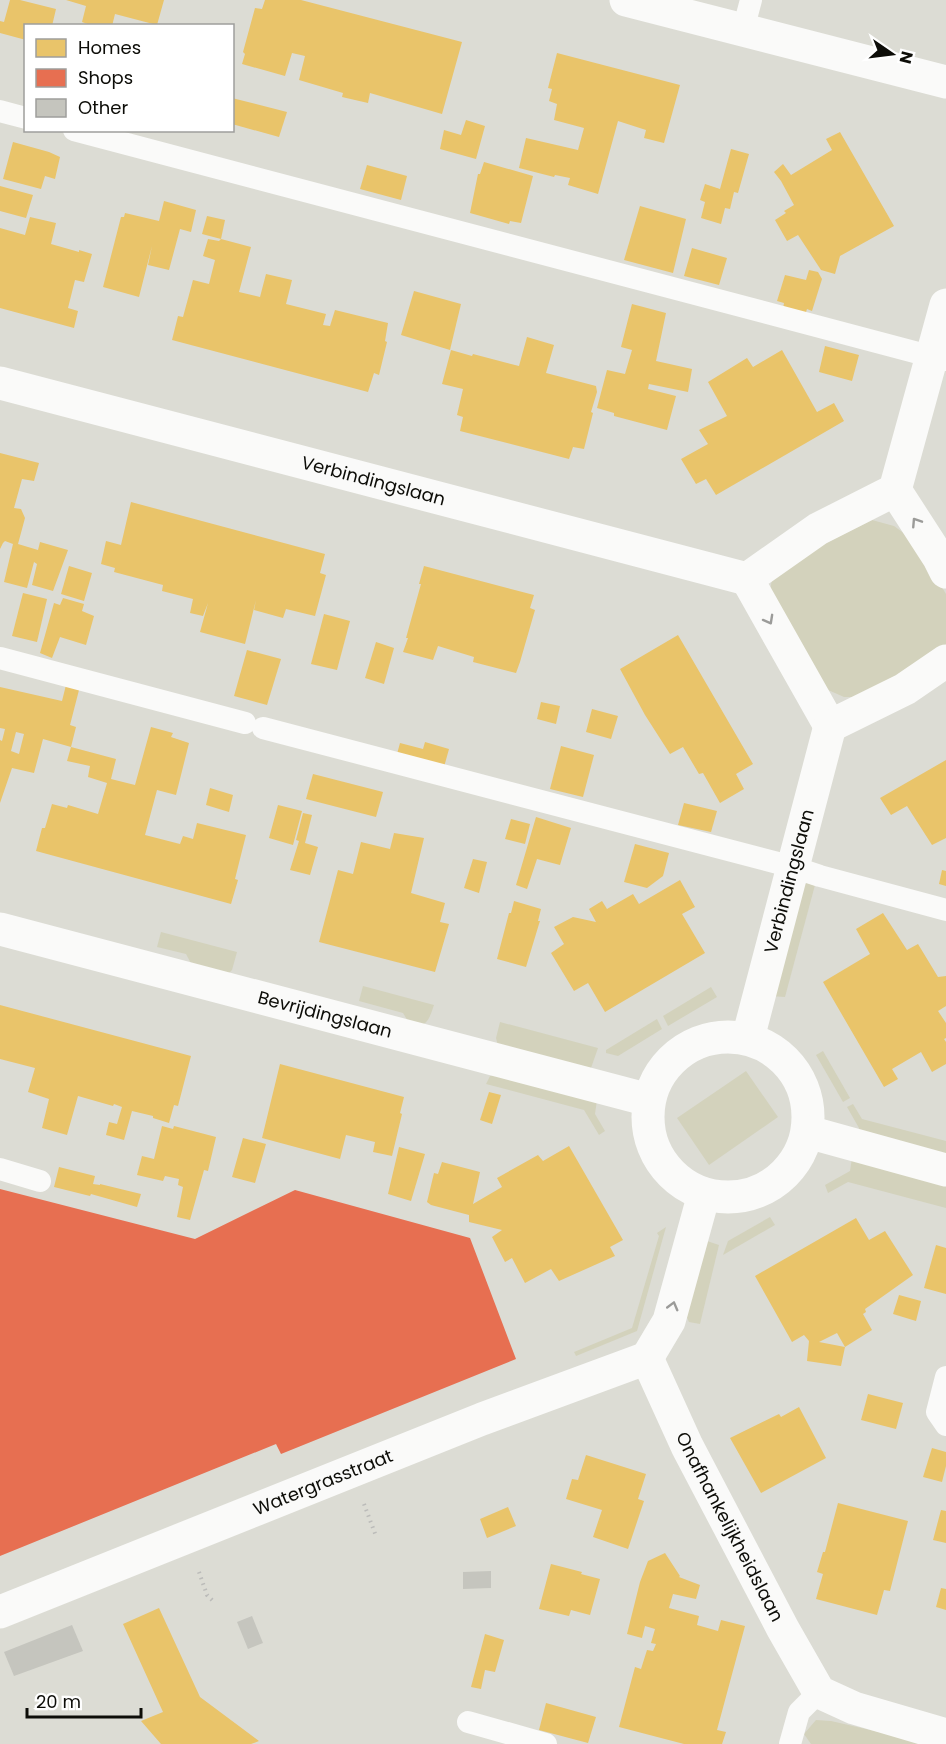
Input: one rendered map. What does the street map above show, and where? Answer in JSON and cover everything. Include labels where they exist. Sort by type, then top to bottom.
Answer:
[{"type":"street","points":[[626,0],[747,15],[946,82]]},
{"type":"street","points":[[946,305],[939,359],[895,490],[818,529],[747,579],[830,726],[905,688],[946,661]]},
{"type":"street","name":"Verbindingslaan","points":[[0,382],[747,579]]},
{"type":"street","points":[[895,490],[946,572]]},
{"type":"street","name":"Verbindingslaan","points":[[748,1038],[830,726]]},
{"type":"street","name":"Bevrijdingslaan","points":[[0,929],[649,1100]]},
{"type":"street","points":[[715,1036],[748,1038],[776,1051],[797,1073],[808,1102],[808,1132],[795,1163],[770,1186],[738,1197],[704,1194],[683,1184],[666,1168],[653,1147],[648,1124],[649,1100],[662,1070],[686,1048],[715,1036]]},
{"type":"street","points":[[808,1132],[946,1170]]},
{"type":"street","points":[[647,1358],[669,1321],[704,1194]]},
{"type":"street","name":"Watergrasstraat","points":[[0,1612],[482,1419],[647,1358]]},
{"type":"street","name":"Onafhankelijkheidslaan","points":[[647,1358],[687,1446],[783,1629],[819,1692]]},
{"type":"street","points":[[819,1692],[854,1708],[946,1735]]},
{"type":"lane","points":[[0,111],[24,117]]},
{"type":"lane","points":[[82,132],[939,359]]},
{"type":"lane","points":[[0,658],[793,867],[946,910]]},
{"type":"lane","points":[[0,1169],[40,1181]]},
{"type":"lane","points":[[946,1377],[937,1412],[946,1425]]},
{"type":"lane","points":[[790,1744],[799,1712],[819,1692]]},
{"type":"lane","points":[[468,1722],[546,1744]]},
{"type":"path","points":[[363,1503],[376,1536]]},
{"type":"path","points":[[197,1566],[207,1594],[213,1601]]},
{"type":"green space","points":[[872,520],[894,526],[913,540],[946,594],[946,647],[866,697],[844,697],[819,686],[769,595],[772,580],[780,566]]},
{"type":"green space","points":[[807,883],[815,885],[785,997],[770,996],[803,885]]},
{"type":"green space","points":[[161,932],[237,952],[232,970],[227,975],[194,969],[186,954],[157,947]]},
{"type":"green space","points":[[363,986],[434,1005],[429,1018],[424,1023],[411,1026],[403,1013],[359,1001]]},
{"type":"green space","points":[[711,987],[717,997],[668,1026],[663,1016]]},
{"type":"green space","points":[[657,1019],[662,1029],[618,1056],[606,1053],[606,1050]]},
{"type":"green space","points":[[500,1022],[598,1048],[591,1068],[498,1046],[496,1038]]},
{"type":"green space","points":[[823,1051],[850,1098],[843,1102],[816,1055]]},
{"type":"green space","points":[[746,1071],[778,1117],[709,1165],[677,1118]]},
{"type":"green space","points":[[499,1074],[597,1100],[595,1114],[605,1131],[599,1135],[584,1110],[486,1084],[490,1076]]},
{"type":"green space","points":[[853,1104],[862,1119],[946,1141],[946,1158],[858,1134],[859,1128],[847,1107]]},
{"type":"green space","points":[[852,1158],[946,1181],[946,1208],[848,1182],[828,1193],[825,1185],[850,1171]]},
{"type":"green space","points":[[770,1217],[775,1225],[723,1255],[728,1241]]},
{"type":"green space","points":[[666,1227],[637,1331],[576,1356],[574,1352],[632,1328],[659,1236],[657,1233]]},
{"type":"green space","points":[[704,1240],[719,1245],[700,1324],[689,1322],[683,1309]]},
{"type":"green space","points":[[816,1720],[831,1721],[914,1740],[920,1744],[811,1744],[804,1734]]},
{"type":"building: Homes","points":[[10,0],[20,0],[56,9],[52,24],[24,24],[24,39],[0,33],[0,21],[4,22]]},
{"type":"building: Homes","points":[[66,0],[164,0],[157,24],[115,14],[112,24],[88,24],[82,22],[86,6]]},
{"type":"building: Homes","points":[[265,0],[301,0],[462,42],[442,114],[370,93],[368,103],[342,97],[343,93],[299,80],[305,56],[292,53],[285,76],[242,64],[255,8],[262,9]]},
{"type":"building: Homes","points":[[557,53],[680,85],[664,143],[644,138],[646,130],[618,121],[598,194],[568,185],[570,178],[555,175],[554,177],[519,168],[526,138],[578,150],[584,128],[554,120],[557,104],[549,101],[552,89],[548,88]]},
{"type":"building: Homes","points":[[234,99],[287,112],[279,137],[234,125]]},
{"type":"building: Homes","points":[[466,120],[485,126],[476,159],[440,149],[444,130],[461,135]]},
{"type":"building: Homes","points":[[840,132],[894,226],[840,256],[835,274],[821,270],[798,235],[787,241],[775,220],[794,205],[774,172],[783,164],[791,175],[832,150],[826,139]]},
{"type":"building: Homes","points":[[13,142],[60,157],[55,179],[45,176],[41,189],[3,179]]},
{"type":"building: Homes","points":[[731,149],[749,154],[738,193],[734,192],[730,209],[725,208],[721,224],[701,218],[705,202],[700,200],[705,184],[720,189]]},
{"type":"building: Homes","points":[[484,162],[533,176],[521,223],[510,221],[509,224],[470,213],[478,174]]},
{"type":"building: Homes","points":[[367,165],[407,176],[401,200],[360,189]]},
{"type":"building: Homes","points":[[0,186],[33,195],[26,218],[0,211]]},
{"type":"building: Homes","points":[[164,201],[196,210],[191,232],[180,229],[169,270],[148,265],[152,246],[139,297],[103,287],[121,217],[124,217],[125,213],[159,221]]},
{"type":"building: Homes","points":[[640,206],[686,219],[673,273],[624,260]]},
{"type":"building: Homes","points":[[207,216],[225,220],[221,239],[202,234]]},
{"type":"building: Homes","points":[[30,217],[56,223],[51,244],[92,254],[84,282],[75,280],[68,308],[78,311],[74,328],[0,308],[0,228],[25,235]]},
{"type":"building: Homes","points":[[208,239],[219,241],[221,239],[251,247],[239,292],[260,297],[266,274],[292,280],[286,304],[326,314],[323,325],[330,326],[335,310],[388,323],[385,341],[387,342],[379,375],[374,373],[368,392],[172,340],[178,316],[183,317],[193,280],[209,284],[215,260],[203,256]]},
{"type":"building: Homes","points":[[692,248],[727,258],[719,285],[684,276]]},
{"type":"building: Homes","points":[[809,270],[818,272],[822,279],[812,311],[807,309],[805,315],[783,309],[784,303],[777,301],[785,275],[806,280]]},
{"type":"building: Homes","points":[[414,291],[461,304],[450,350],[401,335]]},
{"type":"building: Homes","points":[[632,304],[666,313],[656,361],[692,369],[688,392],[649,384],[648,389],[676,396],[667,430],[614,416],[614,413],[597,408],[607,370],[625,374],[632,350],[621,347]]},
{"type":"building: Homes","points":[[527,337],[554,345],[546,373],[596,386],[597,392],[591,412],[593,413],[584,449],[573,447],[569,459],[460,431],[463,417],[457,415],[463,389],[442,384],[451,350],[519,366]]},
{"type":"building: Homes","points":[[825,346],[859,355],[852,381],[819,372]]},
{"type":"building: Homes","points":[[782,350],[817,412],[834,403],[844,421],[716,495],[706,479],[696,484],[681,459],[708,444],[699,430],[727,416],[708,382],[747,358],[753,367]]},
{"type":"building: Homes","points":[[0,453],[39,463],[34,481],[22,479],[14,508],[21,509],[25,518],[18,544],[38,550],[40,542],[68,550],[53,591],[32,585],[37,564],[34,562],[27,588],[4,582],[13,544],[5,541],[0,549]]},
{"type":"building: Homes","points":[[131,502],[325,554],[320,573],[326,575],[315,616],[286,609],[283,618],[254,610],[256,600],[245,644],[200,632],[208,603],[203,616],[190,613],[193,599],[162,591],[163,585],[114,572],[115,568],[101,564],[106,541],[121,545]]},
{"type":"building: Homes","points":[[69,566],[92,573],[84,601],[61,594]]},
{"type":"building: Homes","points":[[424,566],[534,595],[530,608],[535,610],[516,673],[473,662],[474,657],[438,646],[433,660],[403,652]]},
{"type":"building: Homes","points":[[23,593],[47,599],[37,642],[12,636]]},
{"type":"building: Homes","points":[[63,598],[84,604],[82,611],[94,616],[86,645],[60,637],[52,658],[40,653],[54,603],[60,605]]},
{"type":"building: Homes","points":[[324,614],[350,621],[337,670],[311,664]]},
{"type":"building: Homes","points":[[678,635],[753,764],[736,774],[744,789],[720,803],[703,773],[699,774],[683,747],[670,754],[620,669]]},
{"type":"building: Homes","points":[[376,642],[394,648],[384,684],[365,678]]},
{"type":"building: Homes","points":[[247,650],[281,659],[267,705],[234,696]]},
{"type":"building: Homes","points":[[66,685],[79,690],[70,725],[76,727],[71,747],[43,739],[34,773],[12,768],[0,803],[0,740],[2,741],[5,729],[0,728],[0,687],[62,701]],"holes":[[[16,732],[24,734],[19,754],[11,751]]]},
{"type":"building: Homes","points":[[541,702],[560,706],[556,724],[537,719]]},
{"type":"building: Homes","points":[[592,709],[618,716],[611,739],[586,732]]},
{"type":"building: Homes","points":[[151,727],[173,733],[171,737],[189,743],[176,795],[157,790],[145,835],[180,844],[183,836],[193,839],[197,823],[246,835],[231,904],[36,851],[52,804],[67,808],[68,805],[98,814],[107,783],[88,777],[90,766],[67,761],[71,747],[116,759],[111,779],[135,785]]},
{"type":"building: Homes","points":[[425,742],[449,749],[444,767],[397,754],[400,743],[423,749]]},
{"type":"building: Homes","points":[[561,746],[594,755],[583,797],[550,789]]},
{"type":"building: Homes","points":[[946,760],[946,838],[932,845],[907,806],[891,815],[880,798]]},
{"type":"building: Homes","points":[[313,774],[383,792],[376,817],[306,799]]},
{"type":"building: Homes","points":[[210,788],[233,795],[229,812],[206,805]]},
{"type":"building: Homes","points":[[684,803],[717,811],[711,832],[678,825]]},
{"type":"building: Homes","points":[[278,805],[302,811],[293,845],[269,838]]},
{"type":"building: Homes","points":[[303,813],[312,815],[305,843],[318,847],[310,875],[290,870],[299,841],[296,840]]},
{"type":"building: Homes","points":[[536,817],[571,828],[560,865],[537,859],[527,889],[516,885]]},
{"type":"building: Homes","points":[[511,819],[530,824],[525,844],[505,839]]},
{"type":"building: Homes","points":[[394,833],[424,838],[411,893],[445,903],[440,922],[449,924],[435,972],[319,942],[338,870],[353,874],[361,842],[390,849]]},
{"type":"building: Homes","points":[[635,844],[669,853],[663,876],[647,888],[624,882]]},
{"type":"building: Homes","points":[[473,859],[487,862],[479,893],[464,888]]},
{"type":"building: Homes","points":[[942,870],[946,871],[946,886],[939,884]]},
{"type":"building: Homes","points":[[680,880],[695,907],[682,914],[705,953],[605,1012],[588,983],[574,991],[551,953],[564,944],[554,927],[573,917],[596,922],[589,909],[602,901],[607,909],[633,894],[639,904]]},
{"type":"building: Homes","points":[[514,901],[541,909],[538,921],[540,921],[526,967],[497,959]]},
{"type":"building: Homes","points":[[883,913],[907,950],[918,944],[938,977],[946,976],[946,1006],[938,1011],[946,1023],[946,1038],[944,1039],[946,1064],[932,1072],[921,1052],[892,1069],[898,1079],[884,1087],[823,982],[870,954],[856,929]]},
{"type":"building: Homes","points":[[0,1005],[191,1056],[178,1106],[174,1105],[169,1123],[132,1111],[124,1140],[106,1135],[109,1122],[117,1124],[122,1107],[78,1096],[67,1135],[42,1128],[49,1099],[28,1092],[35,1068],[0,1059]]},
{"type":"building: Homes","points":[[280,1064],[404,1097],[392,1156],[373,1152],[375,1142],[346,1135],[340,1159],[262,1138]]},
{"type":"building: Homes","points":[[489,1092],[501,1095],[492,1124],[480,1120]]},
{"type":"building: Homes","points":[[162,1126],[173,1129],[174,1126],[216,1137],[208,1171],[204,1170],[190,1220],[177,1217],[183,1187],[178,1185],[179,1179],[165,1176],[163,1181],[137,1175],[142,1156],[154,1159]]},
{"type":"building: Homes","points":[[243,1138],[266,1144],[255,1183],[232,1177]]},
{"type":"building: Homes","points":[[569,1146],[623,1240],[610,1247],[615,1256],[559,1281],[551,1269],[525,1283],[512,1258],[505,1262],[492,1237],[502,1230],[469,1222],[469,1215],[427,1202],[434,1173],[438,1174],[442,1162],[480,1172],[473,1204],[502,1187],[497,1178],[538,1155],[543,1161]]},
{"type":"building: Homes","points":[[399,1147],[425,1154],[411,1201],[388,1194]]},
{"type":"building: Homes","points":[[59,1167],[95,1176],[93,1184],[141,1194],[137,1207],[91,1194],[90,1196],[54,1187]]},
{"type":"building: Homes","points":[[856,1218],[869,1240],[885,1231],[913,1275],[865,1309],[866,1312],[863,1314],[872,1330],[845,1347],[841,1366],[807,1361],[809,1341],[804,1335],[792,1342],[755,1276]],"holes":[[[837,1333],[845,1347],[819,1342]]]},
{"type":"building: Homes","points":[[936,1245],[946,1248],[946,1294],[924,1288]]},
{"type":"building: Homes","points":[[899,1295],[921,1301],[916,1321],[893,1314]]},
{"type":"building: Homes","points":[[868,1394],[903,1403],[896,1429],[861,1420]]},
{"type":"building: Homes","points":[[799,1407],[826,1458],[761,1493],[730,1438],[779,1414],[781,1417]]},
{"type":"building: Homes","points":[[932,1448],[946,1452],[946,1466],[942,1482],[923,1477]]},
{"type":"building: Homes","points":[[586,1455],[646,1474],[638,1499],[644,1501],[628,1549],[593,1537],[602,1510],[566,1499],[572,1479],[578,1480]]},
{"type":"building: Homes","points":[[838,1503],[908,1521],[890,1591],[884,1590],[877,1615],[816,1599],[823,1574],[817,1572],[823,1552],[825,1552]]},
{"type":"building: Homes","points":[[508,1507],[516,1526],[487,1538],[480,1519]]},
{"type":"building: Homes","points":[[941,1510],[946,1511],[946,1543],[933,1540]]},
{"type":"building: Homes","points":[[665,1553],[679,1577],[700,1585],[696,1599],[673,1594],[669,1608],[699,1616],[697,1625],[718,1631],[721,1620],[745,1626],[717,1730],[726,1732],[722,1744],[684,1744],[619,1727],[635,1667],[641,1669],[647,1650],[653,1651],[656,1644],[651,1643],[655,1629],[645,1626],[642,1638],[627,1634],[640,1582],[648,1561]]},
{"type":"building: Homes","points":[[551,1564],[600,1579],[590,1615],[571,1610],[569,1616],[539,1609]]},
{"type":"building: Homes","points":[[941,1588],[946,1589],[946,1610],[936,1607]]},
{"type":"building: Homes","points":[[159,1608],[200,1697],[259,1741],[251,1744],[161,1744],[141,1721],[163,1712],[123,1624]]},
{"type":"building: Homes","points":[[485,1634],[504,1640],[495,1672],[485,1670],[481,1689],[471,1687]]},
{"type":"building: Homes","points":[[546,1703],[596,1717],[588,1743],[539,1730]]},
{"type":"building: Shops","points":[[0,1189],[195,1239],[295,1190],[470,1238],[516,1359],[281,1454],[276,1444],[0,1556]]},
{"type":"building: Other","points":[[491,1571],[491,1588],[463,1589],[463,1572]]},
{"type":"building: Other","points":[[252,1616],[263,1643],[248,1649],[237,1622]]},
{"type":"building: Other","points":[[72,1625],[83,1651],[14,1676],[4,1652]]}]
